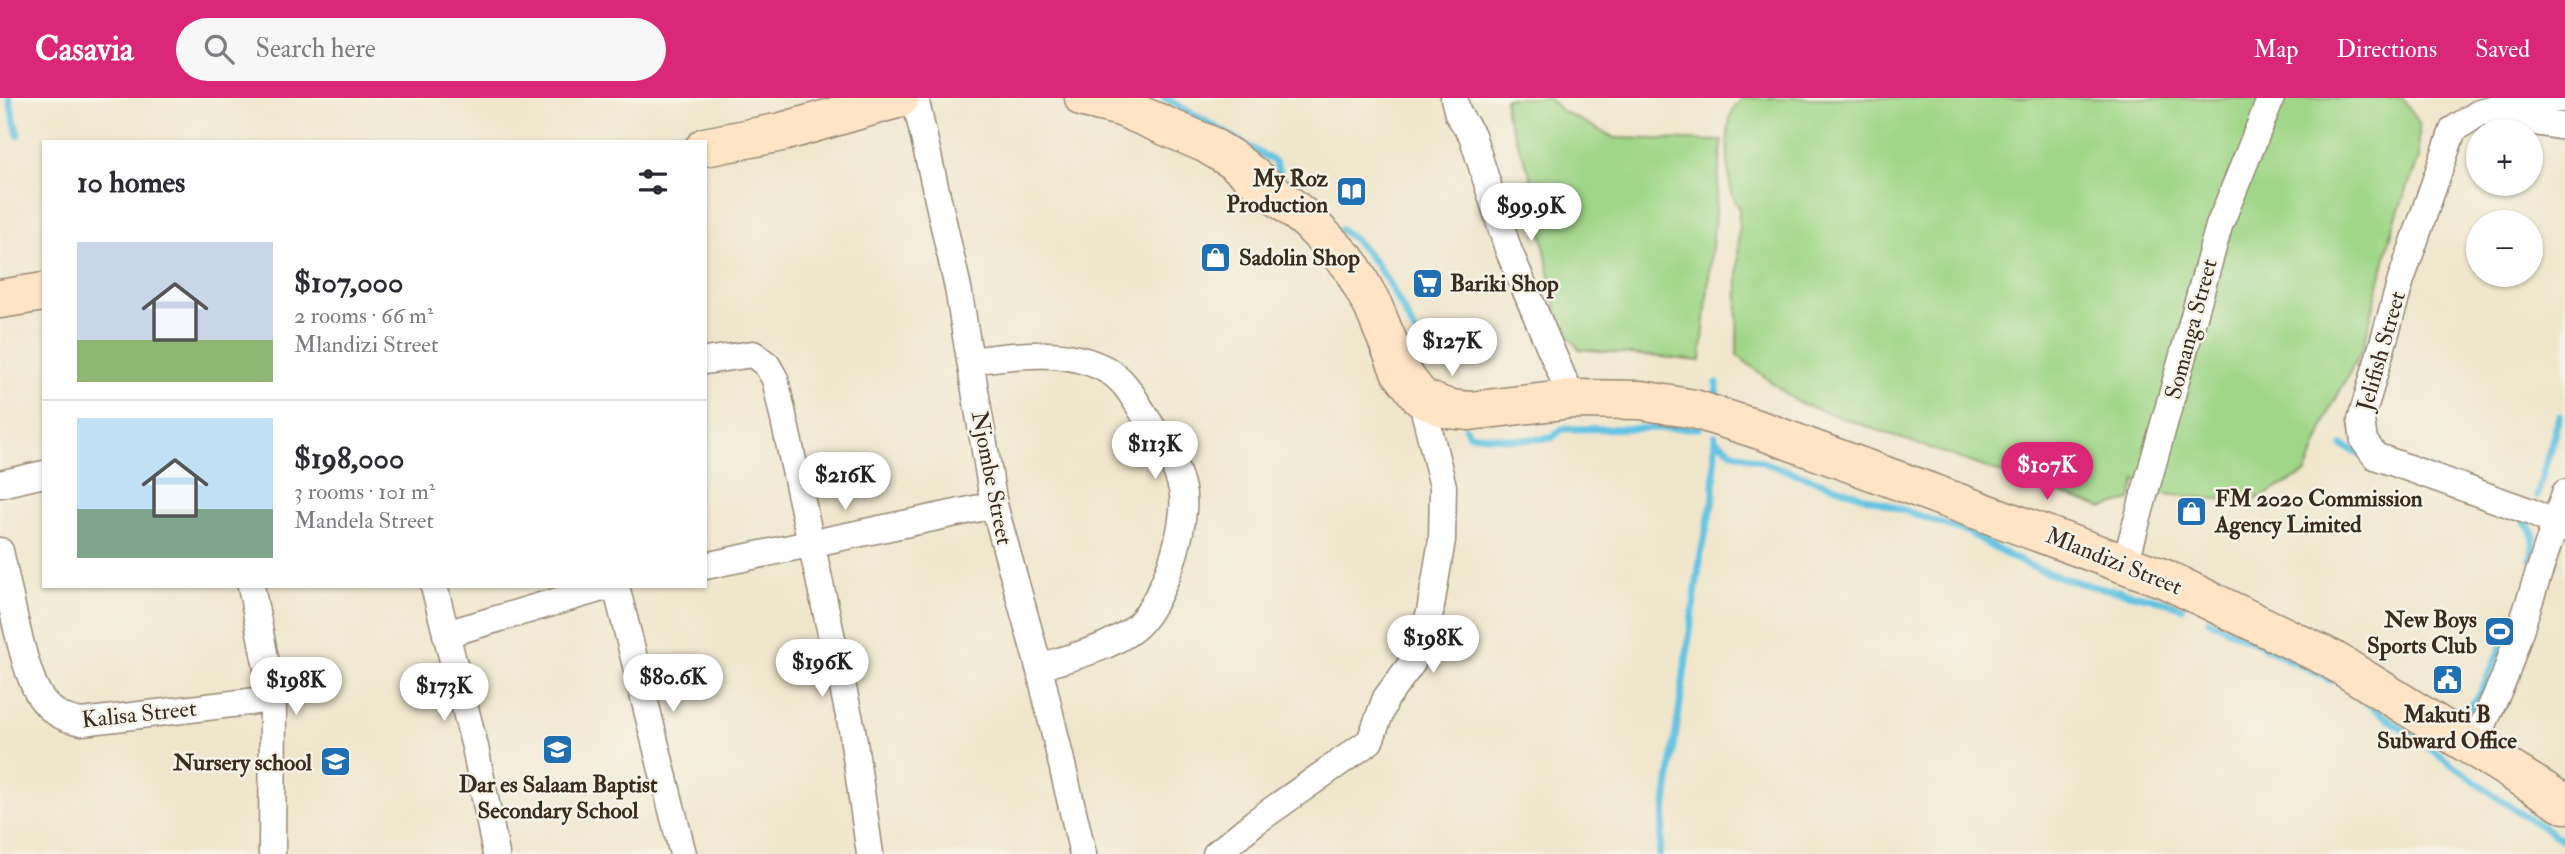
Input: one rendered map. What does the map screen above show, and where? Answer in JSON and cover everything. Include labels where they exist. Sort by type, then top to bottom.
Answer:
[{"type":"street","points":[[707,147],[782,132],[900,98]]},
{"type":"street","name":"Njombe Street","points":[[915,98],[971,361],[994,505],[1039,667],[1083,854]]},
{"type":"street","points":[[1084,98],[1121,107],[1206,144],[1233,160],[1308,221],[1350,264],[1373,306],[1400,371],[1421,398],[1443,486],[1442,540],[1430,612],[1412,663],[1386,698],[1370,741],[1255,822],[1216,854]]},
{"type":"street","points":[[1454,98],[1458,114],[1472,135],[1508,249],[1572,399]]},
{"type":"street","name":"Somanga Street","points":[[2124,564],[2219,226],[2271,98]]},
{"type":"street","name":"Jelifish Street","points":[[2561,526],[2531,512],[2375,456],[2364,441],[2361,420],[2401,280],[2453,130],[2479,113],[2538,99],[2565,99]]},
{"type":"street","points":[[2479,113],[2565,127]]},
{"type":"street","points":[[0,299],[42,292]]},
{"type":"street","points":[[707,361],[753,354],[767,365],[775,379],[852,729],[870,854]]},
{"type":"street","points":[[971,361],[1025,354],[1072,357],[1107,370],[1130,389],[1170,452],[1183,492],[1181,524],[1165,584],[1135,629],[1101,647],[1039,667]]},
{"type":"street","name":"Mlandizi Street","points":[[1421,398],[1449,409],[1470,411],[1572,399],[1642,400],[1701,411],[2165,579],[2331,659],[2565,804]]},
{"type":"street","points":[[0,484],[42,474]]},
{"type":"street","points":[[2473,747],[2505,676],[2561,526],[2565,493]]},
{"type":"street","points":[[707,566],[994,505]]},
{"type":"street","name":"Kalisa Street","points":[[0,551],[29,671],[40,697],[65,719],[82,722],[273,699]]},
{"type":"street","points":[[251,588],[273,699],[272,854]]},
{"type":"street","points":[[434,588],[478,760],[496,854]]},
{"type":"street","points":[[446,634],[602,588]]},
{"type":"street","points":[[616,588],[683,854]]},
{"type":"green space","points":[[1505,98],[1548,98],[1562,111],[1615,138],[1722,141],[1701,361],[1579,349],[1559,322],[1530,174],[1506,113]]},
{"type":"green space","points":[[1742,98],[2403,98],[2419,124],[2419,158],[2395,220],[2364,345],[2330,410],[2306,473],[2251,502],[2164,494],[2136,479],[2131,500],[2102,508],[1797,402],[1737,355],[1739,207],[1731,189],[1728,147],[1732,112]]},
{"type":"waterway","points":[[9,98],[18,135]]},
{"type":"waterway","points":[[1165,98],[1275,162],[1283,180]]},
{"type":"waterway","points":[[656,140],[706,128]]},
{"type":"waterway","points":[[1341,230],[1368,254],[1379,269],[1425,352]]},
{"type":"waterway","points":[[1716,403],[1717,383]]},
{"type":"waterway","points":[[2537,496],[2559,416]]},
{"type":"waterway","points":[[1466,428],[1469,434],[1518,440],[1552,438],[1562,429],[1699,428]]},
{"type":"waterway","points":[[1659,854],[1701,553],[1714,495],[1715,436]]},
{"type":"waterway","points":[[1715,440],[1733,452],[1970,533],[2011,557],[2057,576],[2182,608]]},
{"type":"waterway","points":[[2343,446],[2364,455]]},
{"type":"waterway","points":[[2524,522],[2533,533],[2531,558]]},
{"type":"waterway","points":[[2209,620],[2330,680]]},
{"type":"waterway","points":[[2469,709],[2482,690],[2504,641]]},
{"type":"waterway","points":[[2361,699],[2514,809],[2565,841]]},
{"type":"place","name":"My Roz Production","points":[[1351,191]]},
{"type":"place","name":"Sadolin Shop","points":[[1216,257]]},
{"type":"place","name":"Bariki Shop","points":[[1427,283]]},
{"type":"place","name":"FM 2020 Commission Agency Limited","points":[[2192,511]]},
{"type":"place","name":"New Boys Sports Club","points":[[2500,632]]},
{"type":"place","name":"Makuti B Subward Office","points":[[2447,680]]},
{"type":"place","name":"Dar es Salaam Baptist Secondary School","points":[[558,750]]},
{"type":"place","name":"Nursery school","points":[[335,762]]}]
